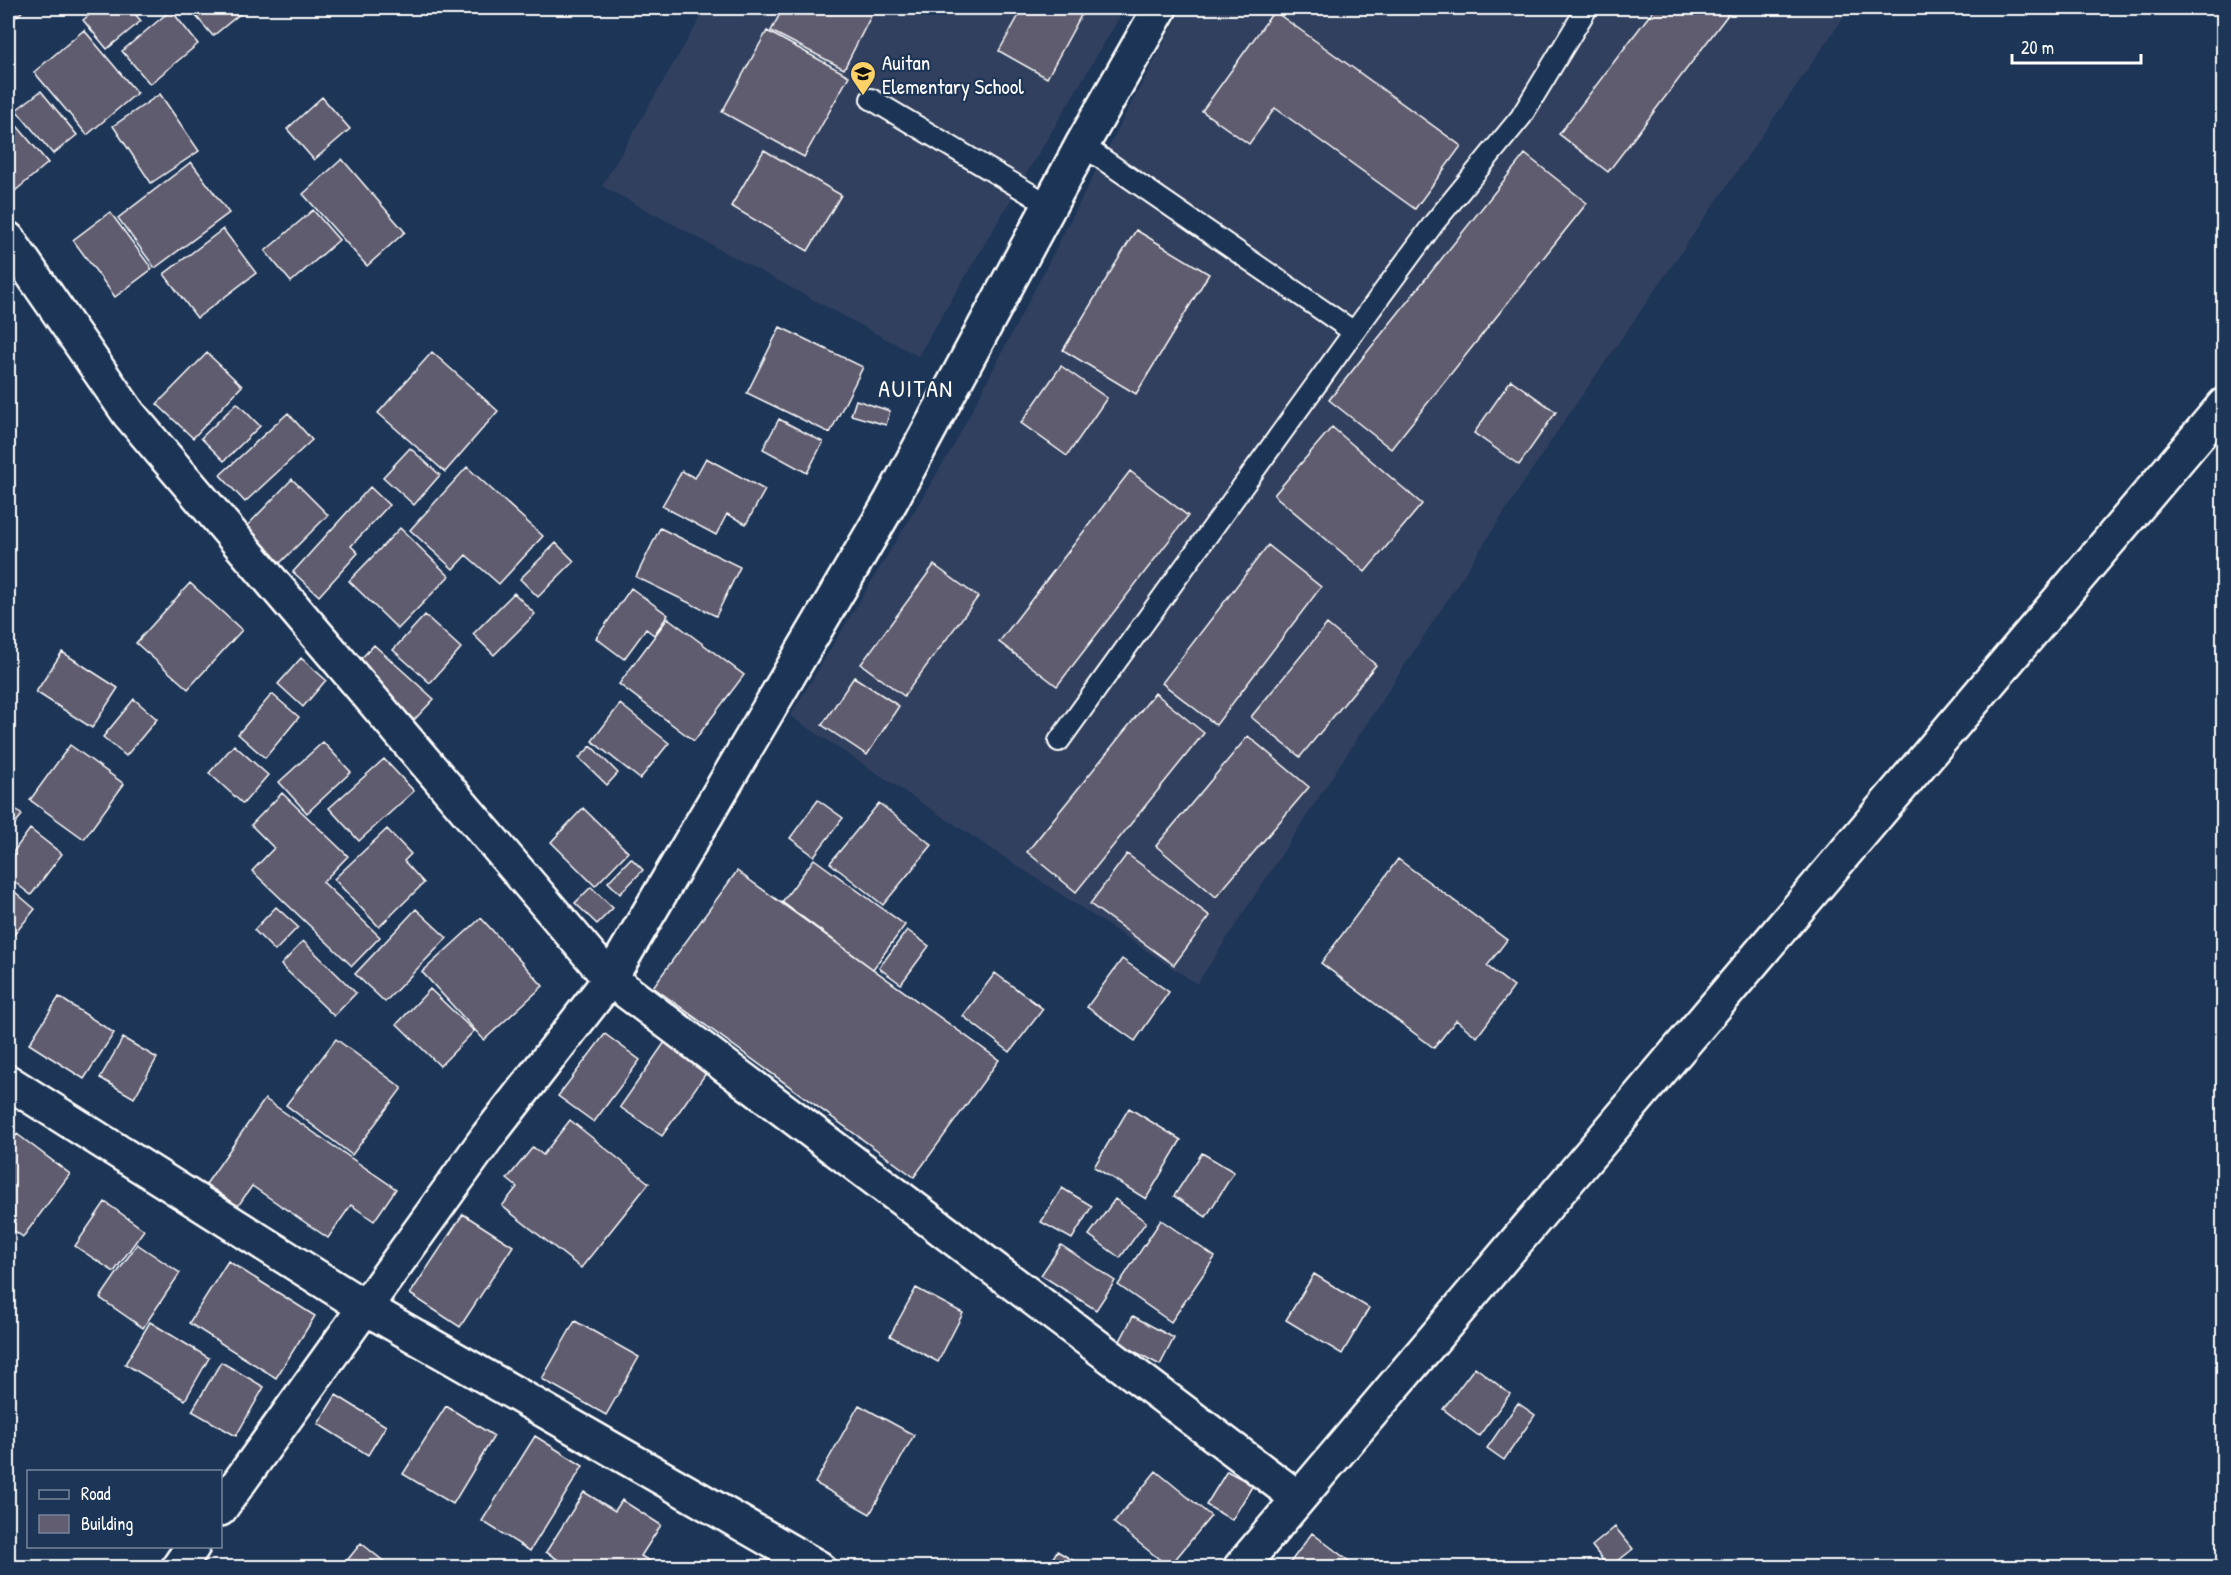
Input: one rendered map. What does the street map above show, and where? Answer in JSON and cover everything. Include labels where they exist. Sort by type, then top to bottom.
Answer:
[{"type":"street","points":[[222,1506],[488,1136],[610,979],[891,501],[1082,145],[1160,8]]},
{"type":"street","points":[[8,239],[129,414],[610,979],[1298,1498]]},
{"type":"street","points":[[1240,1568],[2223,405]]},
{"type":"street","points":[[8,1082],[366,1308],[819,1568]]},
{"type":"street","points":[[178,1568],[192,1548]]},
{"type":"lane","points":[[1059,741],[1434,223],[1521,117],[1587,8]]},
{"type":"lane","points":[[871,99],[1049,206]]},
{"type":"lane","points":[[1082,145],[1354,332]]},
{"type":"shaded area","name":"Auitan Elementary School","points":[[706,8],[1125,8],[918,356],[602,186]]},
{"type":"shaded area","points":[[1183,8],[1850,8],[1556,433],[1197,984],[790,716],[953,447]]},
{"type":"building","points":[[8,8],[26,8],[8,24]]},
{"type":"building","points":[[98,8],[130,8],[141,21],[107,49],[83,20]]},
{"type":"building","points":[[189,8],[247,8],[213,36]]},
{"type":"building","points":[[783,8],[875,8],[844,69],[771,31]]},
{"type":"building","points":[[1023,8],[1085,8],[1047,78],[999,51]]},
{"type":"building","points":[[1655,8],[1733,8],[1608,172],[1559,134]]},
{"type":"building","points":[[171,10],[198,44],[150,84],[122,51]]},
{"type":"building","points":[[1274,11],[1461,146],[1415,209],[1275,108],[1249,144],[1202,111]]},
{"type":"building","points":[[84,30],[137,93],[87,135],[34,72]]},
{"type":"building","points":[[767,31],[849,76],[804,157],[722,112]]},
{"type":"building","points":[[41,91],[77,135],[53,154],[16,110]]},
{"type":"building","points":[[160,94],[199,151],[151,183],[113,126]]},
{"type":"building","points":[[322,97],[350,129],[314,160],[287,129]]},
{"type":"building","points":[[8,115],[48,163],[8,197]]},
{"type":"building","points":[[764,150],[841,195],[808,251],[731,206]]},
{"type":"building","points":[[1525,154],[1587,203],[1391,449],[1329,400]]},
{"type":"building","points":[[342,159],[405,232],[367,266],[303,194]]},
{"type":"building","points":[[191,162],[229,213],[155,268],[118,218]]},
{"type":"building","points":[[313,210],[339,240],[291,282],[265,251]]},
{"type":"building","points":[[110,212],[152,269],[115,297],[73,240]]},
{"type":"building","points":[[223,229],[256,273],[197,318],[164,274]]},
{"type":"building","points":[[1136,230],[1209,274],[1136,394],[1063,350]]},
{"type":"building","points":[[780,327],[863,367],[830,433],[747,393]]},
{"type":"building","points":[[432,352],[498,411],[445,472],[378,413]]},
{"type":"building","points":[[207,353],[242,386],[193,438],[157,404]]},
{"type":"building","points":[[1061,366],[1107,398],[1067,456],[1021,423]]},
{"type":"building","points":[[1511,380],[1556,412],[1519,465],[1474,433]]},
{"type":"building","points":[[856,400],[890,411],[886,425],[851,415]]},
{"type":"building","points":[[237,403],[260,426],[224,461],[201,438]]},
{"type":"building","points":[[288,413],[312,440],[245,502],[220,475]]},
{"type":"building","points":[[779,419],[823,442],[807,473],[763,449]]},
{"type":"building","points":[[1332,427],[1422,504],[1365,572],[1274,495]]},
{"type":"building","points":[[410,448],[440,475],[414,505],[383,477]]},
{"type":"building","points":[[706,458],[765,490],[746,524],[727,514],[716,535],[662,506],[682,471],[695,478]]},
{"type":"building","points":[[467,467],[543,536],[499,584],[466,555],[453,569],[410,530]]},
{"type":"building","points":[[1130,471],[1188,516],[1057,686],[999,642]]},
{"type":"building","points":[[292,479],[328,515],[280,563],[245,528]]},
{"type":"building","points":[[370,487],[389,505],[351,546],[358,553],[319,596],[293,572]]},
{"type":"building","points":[[400,528],[449,576],[398,629],[349,581]]},
{"type":"building","points":[[660,528],[740,567],[716,616],[636,577]]},
{"type":"building","points":[[556,543],[574,561],[538,597],[520,579]]},
{"type":"building","points":[[1268,545],[1321,587],[1216,725],[1162,683]]},
{"type":"building","points":[[934,565],[978,597],[904,696],[861,664]]},
{"type":"building","points":[[190,583],[242,630],[188,689],[136,643]]},
{"type":"building","points":[[631,588],[668,615],[654,635],[646,629],[624,659],[596,638]]},
{"type":"building","points":[[514,593],[535,614],[494,655],[473,634]]},
{"type":"building","points":[[425,615],[461,648],[430,683],[393,650]]},
{"type":"building","points":[[668,618],[744,675],[694,741],[619,684]]},
{"type":"building","points":[[1327,624],[1376,665],[1300,757],[1251,717]]},
{"type":"building","points":[[374,645],[434,699],[414,720],[354,666]]},
{"type":"building","points":[[62,652],[118,688],[92,728],[36,692]]},
{"type":"building","points":[[301,658],[326,680],[303,707],[278,684]]},
{"type":"building","points":[[854,677],[899,706],[867,755],[822,725]]},
{"type":"building","points":[[1155,693],[1204,733],[1076,892],[1027,852]]},
{"type":"building","points":[[272,694],[299,717],[265,758],[238,734]]},
{"type":"building","points":[[134,699],[157,719],[126,756],[103,737]]},
{"type":"building","points":[[620,704],[669,743],[640,779],[592,741]]},
{"type":"building","points":[[1248,736],[1309,787],[1216,897],[1156,846]]},
{"type":"building","points":[[323,742],[351,772],[307,813],[279,782]]},
{"type":"building","points":[[70,745],[124,784],[84,839],[30,800]]},
{"type":"building","points":[[234,745],[268,775],[243,804],[209,773]]},
{"type":"building","points":[[591,746],[618,773],[607,785],[579,758]]},
{"type":"building","points":[[384,759],[414,791],[359,841],[329,808]]},
{"type":"building","points":[[282,793],[348,856],[323,882],[380,937],[352,966],[252,871],[274,848],[251,825]]},
{"type":"building","points":[[818,800],[843,818],[814,856],[790,838]]},
{"type":"building","points":[[8,802],[22,815],[8,832]]},
{"type":"building","points":[[879,803],[932,845],[883,905],[830,863]]},
{"type":"building","points":[[583,808],[628,852],[595,886],[551,842]]},
{"type":"building","points":[[30,829],[62,854],[31,895],[8,877],[8,859]]},
{"type":"building","points":[[387,829],[411,854],[404,861],[424,883],[379,927],[334,879]]},
{"type":"building","points":[[1127,854],[1210,916],[1174,965],[1090,904]]},
{"type":"building","points":[[631,858],[643,870],[620,894],[608,882]]},
{"type":"building","points":[[814,859],[905,925],[873,969],[782,902]]},
{"type":"building","points":[[1398,859],[1507,940],[1487,966],[1514,987],[1477,1037],[1456,1020],[1434,1048],[1321,963]]},
{"type":"building","points":[[737,871],[999,1060],[914,1177],[653,987]]},
{"type":"building","points":[[8,886],[35,909],[8,942]]},
{"type":"building","points":[[591,887],[613,908],[597,924],[575,903]]},
{"type":"building","points":[[276,907],[298,927],[275,951],[254,930]]},
{"type":"building","points":[[416,909],[447,938],[385,1002],[355,974]]},
{"type":"building","points":[[481,918],[543,986],[484,1040],[422,972]]},
{"type":"building","points":[[907,930],[929,946],[901,984],[879,968]]},
{"type":"building","points":[[303,941],[356,993],[334,1016],[281,965]]},
{"type":"building","points":[[1122,959],[1169,992],[1135,1041],[1087,1007]]},
{"type":"building","points":[[995,973],[1043,1009],[1010,1052],[963,1016]]},
{"type":"building","points":[[430,989],[474,1031],[440,1066],[397,1024]]},
{"type":"building","points":[[59,997],[114,1033],[84,1079],[29,1044]]},
{"type":"building","points":[[605,1034],[640,1060],[594,1122],[558,1096]]},
{"type":"building","points":[[123,1038],[157,1058],[134,1098],[100,1078]]},
{"type":"building","points":[[336,1039],[402,1088],[352,1155],[286,1105]]},
{"type":"building","points":[[667,1039],[709,1069],[662,1136],[620,1107]]},
{"type":"building","points":[[265,1099],[396,1189],[374,1221],[351,1205],[328,1238],[252,1186],[238,1206],[206,1184]]},
{"type":"building","points":[[1129,1108],[1181,1140],[1146,1199],[1094,1167]]},
{"type":"building","points":[[570,1120],[649,1183],[581,1268],[502,1206],[517,1187],[507,1179],[533,1147],[543,1155]]},
{"type":"building","points":[[17,1134],[70,1174],[23,1237],[8,1226],[8,1147]]},
{"type":"building","points":[[1202,1153],[1234,1172],[1206,1217],[1174,1196]]},
{"type":"building","points":[[1062,1188],[1092,1206],[1072,1239],[1041,1222]]},
{"type":"building","points":[[1115,1199],[1146,1222],[1120,1258],[1089,1235]]},
{"type":"building","points":[[105,1202],[144,1230],[114,1272],[75,1246]]},
{"type":"building","points":[[463,1214],[513,1246],[460,1327],[410,1294]]},
{"type":"building","points":[[1161,1220],[1215,1257],[1171,1322],[1118,1285]]},
{"type":"building","points":[[137,1244],[180,1273],[143,1328],[100,1298]]},
{"type":"building","points":[[1061,1245],[1115,1281],[1096,1310],[1041,1275]]},
{"type":"building","points":[[228,1261],[315,1316],[276,1378],[189,1323]]},
{"type":"building","points":[[1314,1274],[1369,1308],[1342,1354],[1286,1320]]},
{"type":"building","points":[[916,1288],[963,1313],[938,1362],[890,1336]]},
{"type":"building","points":[[1133,1316],[1174,1338],[1160,1365],[1119,1343]]},
{"type":"building","points":[[575,1321],[639,1357],[606,1415],[542,1379]]},
{"type":"building","points":[[150,1322],[209,1358],[185,1400],[125,1364]]},
{"type":"building","points":[[221,1362],[264,1387],[236,1436],[192,1411]]},
{"type":"building","points":[[1475,1367],[1510,1394],[1479,1436],[1443,1409]]},
{"type":"building","points":[[336,1395],[386,1426],[368,1455],[318,1424]]},
{"type":"building","points":[[1518,1403],[1535,1415],[1504,1460],[1487,1448]]},
{"type":"building","points":[[859,1405],[914,1435],[870,1514],[815,1483]]},
{"type":"building","points":[[446,1406],[494,1436],[453,1504],[403,1474]]},
{"type":"building","points":[[535,1436],[583,1466],[530,1551],[482,1521]]},
{"type":"building","points":[[1156,1471],[1211,1516],[1169,1567],[1114,1523]]},
{"type":"building","points":[[1227,1471],[1253,1485],[1232,1520],[1206,1505]]},
{"type":"building","points":[[584,1492],[615,1511],[622,1500],[661,1525],[641,1556],[655,1564],[653,1568],[571,1568],[546,1552]]},
{"type":"building","points":[[1615,1527],[1633,1549],[1609,1568],[1592,1546]]},
{"type":"building","points":[[1312,1533],[1358,1568],[1286,1568]]},
{"type":"building","points":[[361,1543],[392,1568],[341,1568]]},
{"type":"building","points":[[1057,1551],[1086,1568],[1047,1568]]},
{"type":"place","name":"Auitan Elementary School","points":[[863,97]]},
{"type":"district","name":"AUITAN","points":[[916,388]]}]
